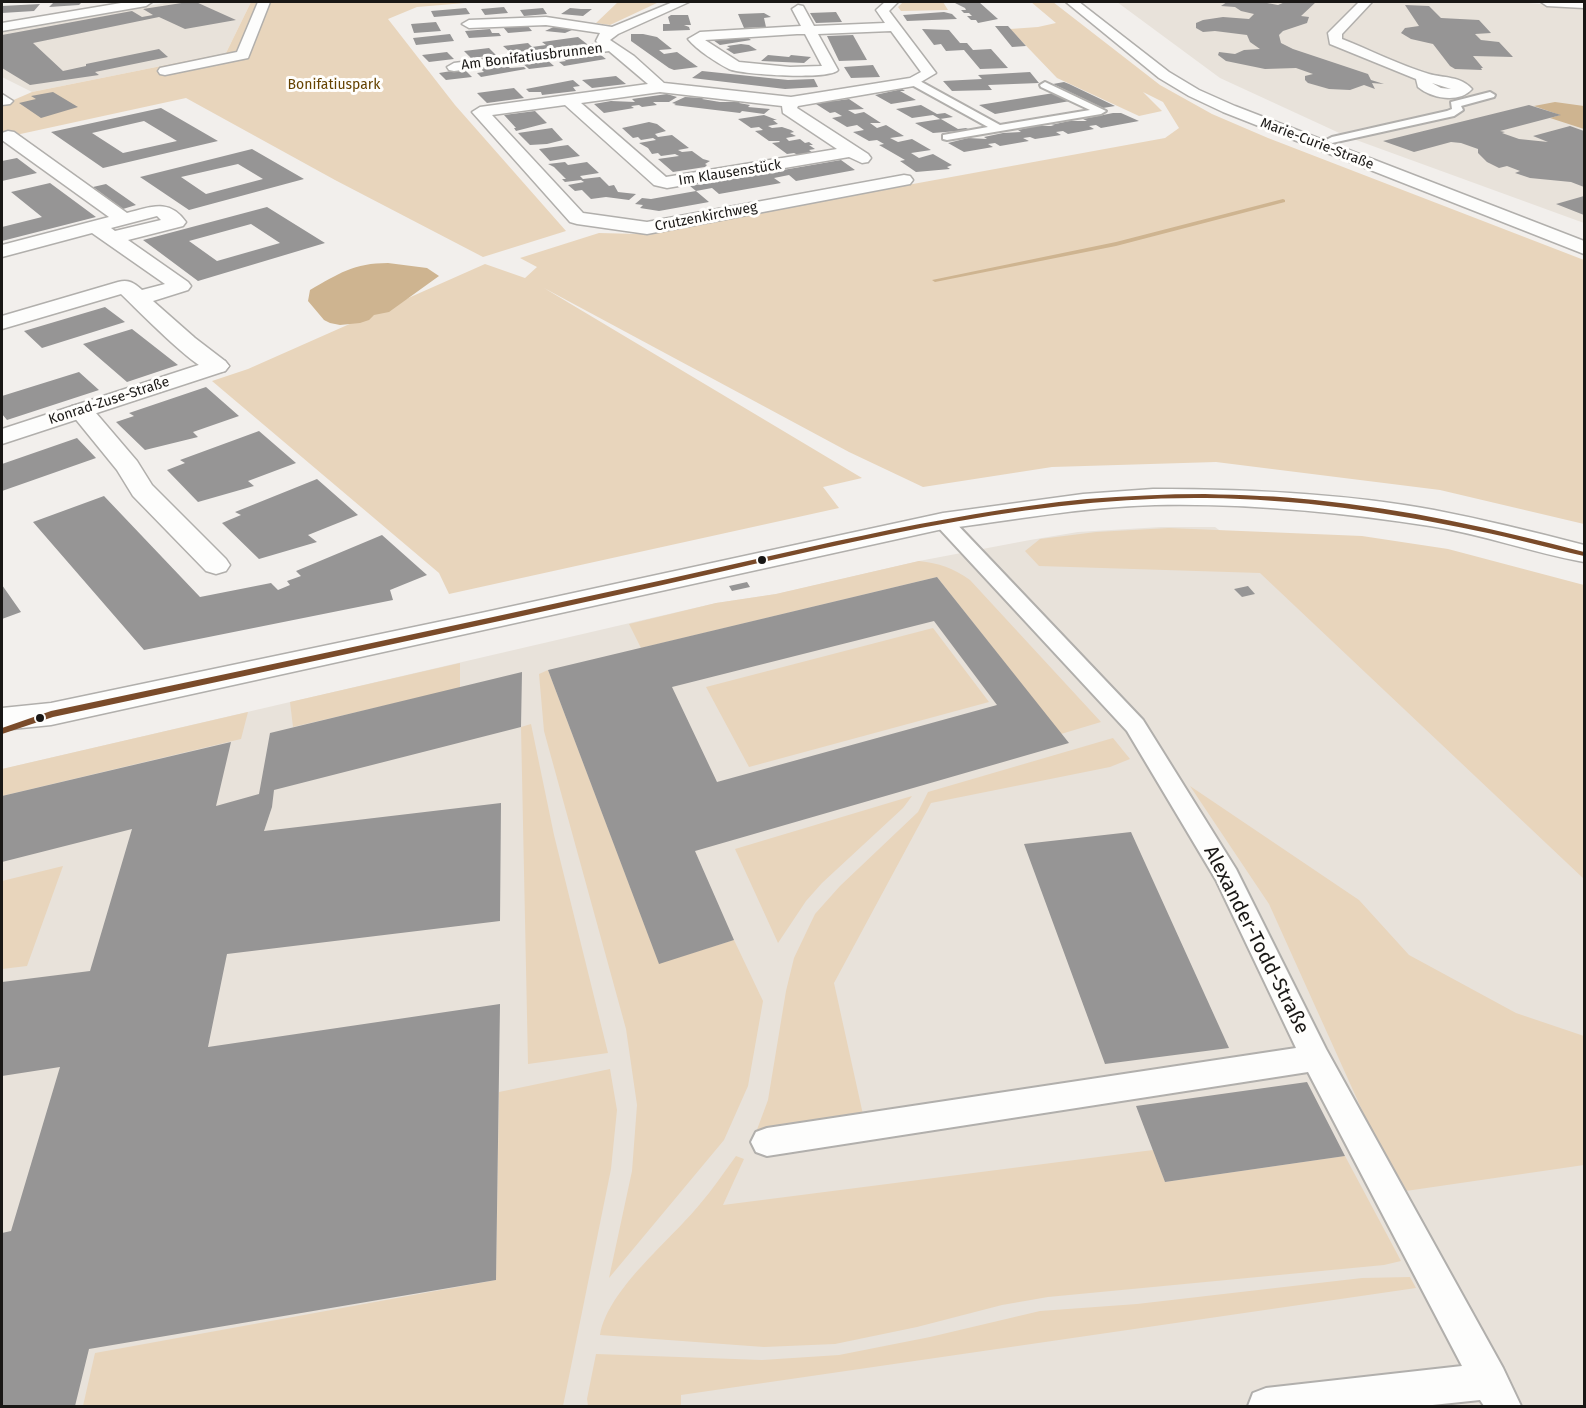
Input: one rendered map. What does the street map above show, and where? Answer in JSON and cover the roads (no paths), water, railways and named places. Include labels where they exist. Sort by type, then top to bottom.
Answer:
[{"type":"street","points":[[2,25],[128,2]]},
{"type":"street","points":[[98,6],[146,2]]},
{"type":"street","points":[[165,71],[243,55],[264,2]]},
{"type":"street","name":"Am Bonifatiusbrunnen","points":[[660,87],[629,59],[603,41],[605,36],[614,31],[683,2]]},
{"type":"street","points":[[568,99],[660,87],[791,102],[914,82],[929,73],[882,10],[892,2]]},
{"type":"street","name":"Marie-Curie-Straße","points":[[1071,2],[1164,75],[1194,93],[1229,109],[1584,248]]},
{"type":"street","name":"Marie-Curie-Straße","points":[[1092,2],[1184,74],[1251,109],[1584,238]]},
{"type":"street","points":[[1366,2],[1335,33],[1335,41],[1426,78]]},
{"type":"street","points":[[1547,2],[1584,4]]},
{"type":"street","points":[[798,9],[809,30],[831,70],[790,71],[735,66],[696,39],[700,36],[732,29],[809,30],[894,27]]},
{"type":"street","name":"Am Bonifatiusbrunnen","points":[[469,24],[546,21],[614,31]]},
{"type":"street","name":"Am Bonifatiusbrunnen","points":[[454,67],[610,47]]},
{"type":"street","name":"Crutzenkirchweg","points":[[568,99],[480,112],[577,218],[647,228],[904,180],[851,153]]},
{"type":"street","name":"Im Klausenstück","points":[[568,99],[660,181],[668,183],[851,153]]},
{"type":"street","points":[[791,102],[789,110],[851,153]]},
{"type":"street","points":[[8,136],[124,219]]},
{"type":"street","points":[[2,251],[104,232],[176,222],[160,210],[124,219],[104,232]]},
{"type":"street","points":[[2,303],[9,321],[132,292],[165,275],[104,232]]},
{"type":"street","name":"Konrad-Zuse-Straße","points":[[2,437],[218,366],[187,343],[132,292]]},
{"type":"street","points":[[81,411],[128,467],[142,490],[216,565]]},
{"type":"street","points":[[2,719],[51,714],[470,626],[943,520],[1083,502],[1153,497],[1225,497],[1395,511],[1469,525],[1584,554]]},
{"type":"street","points":[[2,731],[51,714]]},
{"type":"lane","points":[[914,82],[998,128]]},
{"type":"lane","points":[[947,137],[1101,111],[1045,85]]},
{"type":"lane","points":[[1332,140],[1395,124],[1450,114],[1458,110],[1455,104],[1490,95]]},
{"type":"lane","name":"Alexander-Todd-Straße","points":[[943,520],[1135,726],[1227,876],[1316,1058],[1497,1394]]},
{"type":"lane","points":[[767,1142],[1316,1058]]},
{"type":"lane","points":[[1266,1407],[1497,1394]]},
{"type":"waterway","points":[[935,280],[1116,244],[1283,201]]},
{"type":"park label","name":"Bonifatiuspark","points":[[334,85]]}]
